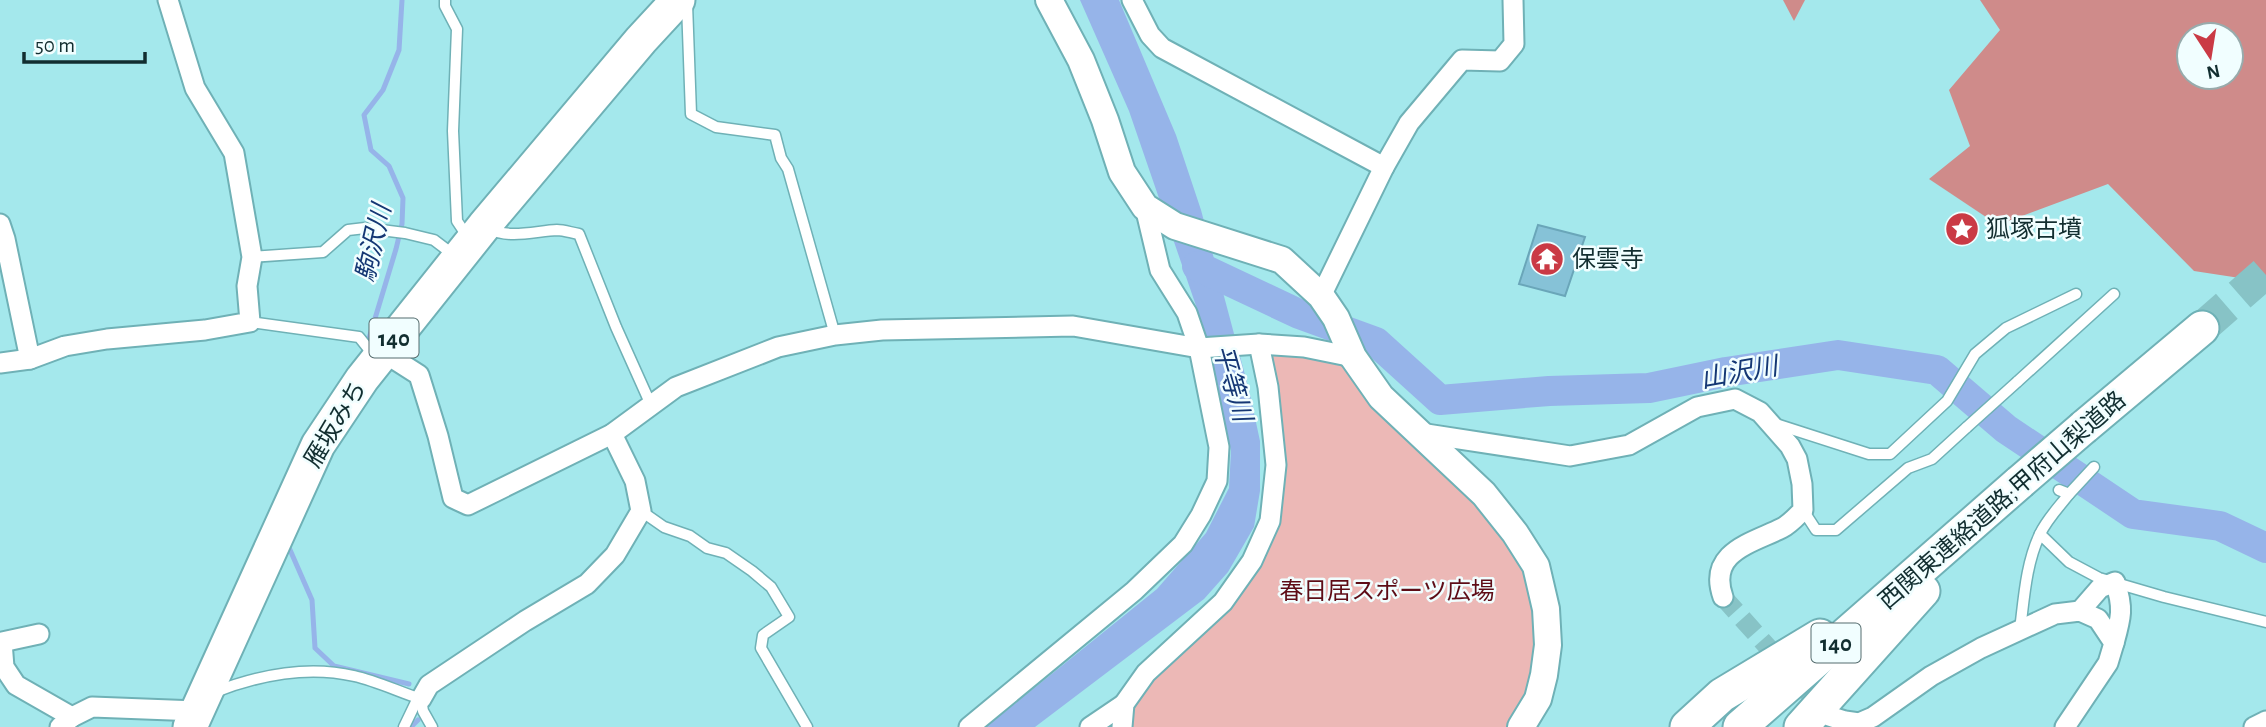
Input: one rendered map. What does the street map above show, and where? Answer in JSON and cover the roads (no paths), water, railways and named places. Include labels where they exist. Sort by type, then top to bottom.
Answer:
[{"type":"highway","name":"雁坂みち","points":[[197,712],[318,445],[362,379],[371,347],[471,242],[677,0]]},
{"type":"highway","name":"西関東連絡道路;甲府山梨道路","points":[[1740,727],[2020,482],[2202,328]]},
{"type":"highway","points":[[1815,722],[2020,482]]},
{"type":"highway","points":[[1687,727],[1723,695],[1814,641],[1933,559]]},
{"type":"street","points":[[0,363],[30,359],[76,344],[205,330],[250,322],[247,286],[252,257],[233,153],[195,88],[168,0]]},
{"type":"street","points":[[968,727],[1134,591],[1183,544],[1202,515],[1217,481],[1219,447],[1199,348],[1187,313],[1160,270],[1145,207],[1122,172],[1081,60],[1049,0]]},
{"type":"street","points":[[1132,0],[1150,35],[1161,47],[1384,167]]},
{"type":"street","points":[[1321,296],[1384,167],[1409,123],[1462,60],[1500,61],[1514,44],[1513,0]]},
{"type":"street","points":[[1145,207],[1175,226],[1282,260],[1321,296],[1336,318],[1351,353],[1381,397],[1484,494],[1515,533],[1536,566],[1546,609],[1548,645],[1538,699],[1521,727]]},
{"type":"street","points":[[0,225],[30,359]]},
{"type":"street","points":[[371,347],[419,375],[453,498],[468,505],[612,434],[676,387],[778,346],[835,335],[882,330],[1073,326],[1199,348],[1259,344],[1351,353]]},
{"type":"street","points":[[1090,727],[1124,704],[1146,673],[1223,602],[1252,561],[1270,521],[1276,465],[1268,387],[1259,344]]},
{"type":"street","points":[[1420,433],[1570,456],[1629,445],[1698,407],[1735,398],[1760,412],[1797,459],[1803,510],[1786,527],[1747,543],[1730,556],[1722,568],[1719,585],[1723,597]]},
{"type":"street","points":[[421,699],[429,685],[525,621],[587,584],[615,555],[641,511],[635,481],[612,434]]},
{"type":"street","points":[[2066,727],[2108,663],[2122,600],[2115,582],[2100,588],[2080,611]]},
{"type":"street","points":[[1815,722],[1859,723],[1873,717],[1931,676],[1981,648],[2056,614],[2080,611],[2098,619],[2114,643]]},
{"type":"street","points":[[39,634],[2,642],[4,667],[16,685],[66,722],[92,707],[197,712]]},
{"type":"street","points":[[1122,727],[1124,704]]},
{"type":"street","points":[[2254,727],[2266,721]]},
{"type":"lane","points":[[445,0],[445,6],[457,29],[453,131],[457,221],[471,242]]},
{"type":"lane","points":[[687,0],[691,114],[716,127],[775,135],[781,158],[788,169],[835,335]]},
{"type":"lane","points":[[252,257],[323,252],[348,230],[365,228],[434,240],[471,242],[495,231],[518,234],[560,230],[579,234],[606,304],[651,405]]},
{"type":"lane","points":[[1769,421],[1868,454],[1891,454],[1947,401],[1975,354],[2006,328],[2076,294]]},
{"type":"lane","points":[[1803,510],[1816,530],[1836,530],[1908,468],[1932,459],[2114,294]]},
{"type":"lane","points":[[250,322],[371,347]]},
{"type":"lane","points":[[2020,630],[2028,572],[2040,534],[2048,520],[2094,467]]},
{"type":"lane","points":[[2059,490],[2069,495]]},
{"type":"lane","points":[[641,511],[664,527],[690,536],[707,548],[726,553],[752,570],[771,587],[789,617],[763,635],[761,648],[807,727]]},
{"type":"lane","points":[[2040,534],[2069,562],[2099,578],[2266,622]]},
{"type":"lane","points":[[197,712],[271,674],[326,671],[356,676],[421,699]]},
{"type":"lane","points":[[404,727],[416,702],[421,699]]},
{"type":"lane","points":[[421,699],[423,711],[432,727]]},
{"type":"water","name":"平等川","points":[[1080,0],[1119,0],[1176,135],[1201,210],[1249,390],[1260,441],[1260,491],[1254,527],[1228,572],[1204,599],[1035,727],[986,727],[1157,589],[1206,533],[1229,488],[1231,451],[1204,329],[1129,111]]},
{"type":"waterway","name":"駒沢川","points":[[367,345],[396,249],[402,224],[403,198],[389,166],[371,150],[364,115],[383,90],[399,50],[402,0]]},
{"type":"waterway","name":"山沢川","points":[[1197,266],[1299,314],[1376,342],[1440,400],[1549,391],[1649,388],[1726,372],[1838,355],[1937,370],[2006,429],[2133,514],[2220,526],[2266,548]]},
{"type":"waterway","name":"駒沢川","points":[[287,543],[312,600],[315,648],[334,666],[409,684]]},
{"type":"waterway","name":"駒沢川","points":[[411,727],[418,720]]},
{"type":"tunnel","points":[[2202,328],[2266,272]]},
{"type":"tunnel","points":[[1723,597],[1825,711]]},
{"type":"place","name":"狐塚古墳","points":[[1962,229]]},
{"type":"place","name":"保雲寺","points":[[1547,259]]},
{"type":"park label","name":"春日居スポーツ広場","points":[[1387,591]]}]
